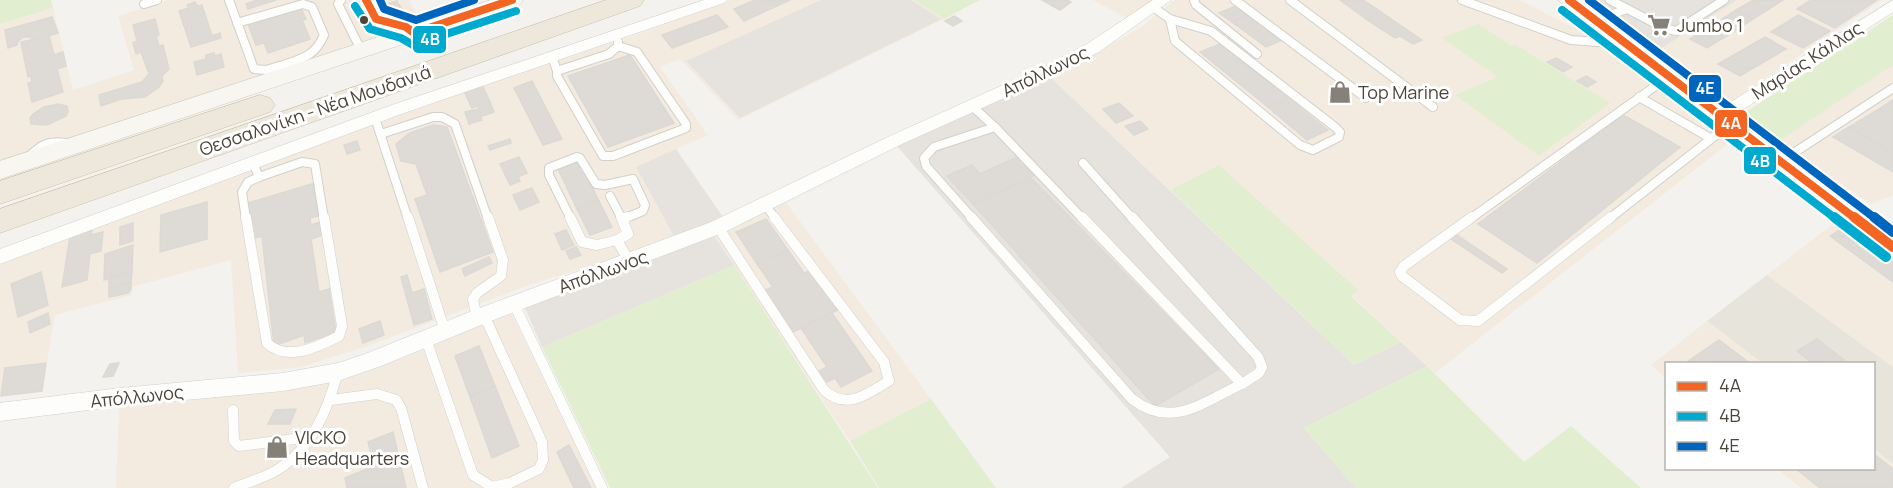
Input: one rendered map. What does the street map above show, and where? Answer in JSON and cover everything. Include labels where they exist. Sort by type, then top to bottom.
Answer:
[{"type":"highway","name":"Θεσσαλονίκη - Νέα Μουδανιά","points":[[0,193],[571,0]]},
{"type":"highway","name":"Θεσσαλονίκη - Νέα Μουδανιά","points":[[0,221],[631,0]]},
{"type":"street","points":[[0,170],[288,68],[361,50],[512,0]]},
{"type":"street","points":[[0,257],[210,177],[256,170],[554,64],[719,0]]},
{"type":"street","points":[[1569,0],[1893,247]]},
{"type":"street","name":"Μαρίας Κάλλας","points":[[1725,120],[1893,5]]},
{"type":"street","name":"Απόλλωνος","points":[[0,412],[120,397],[283,382],[338,372],[718,227],[896,140],[1049,71],[1162,9]]},
{"type":"lane","points":[[144,4],[157,0]]},
{"type":"lane","points":[[229,0],[237,23],[254,69],[288,68],[318,51],[324,35],[312,7],[303,4],[237,23]]},
{"type":"lane","points":[[341,0],[338,4],[361,50]]},
{"type":"lane","points":[[366,0],[375,19],[406,27],[414,33]]},
{"type":"lane","points":[[1194,0],[1196,5],[1257,54]]},
{"type":"lane","points":[[1235,0],[1366,98]]},
{"type":"lane","points":[[1290,0],[1433,107]]},
{"type":"lane","points":[[1462,0],[1572,39],[1593,43],[1625,44]]},
{"type":"lane","points":[[1610,0],[1667,30],[1676,30],[1724,0]]},
{"type":"lane","points":[[1162,9],[1211,31],[1340,132],[1339,137],[1313,150],[1300,145],[1175,41],[1162,9]]},
{"type":"lane","points":[[1596,20],[1627,9]]},
{"type":"lane","points":[[554,64],[557,76],[603,156],[614,156],[686,128],[686,124],[637,52],[617,41]]},
{"type":"lane","points":[[1668,77],[1404,266],[1400,272],[1402,276],[1460,320],[1478,321],[1710,138],[1725,120]]},
{"type":"lane","points":[[1780,162],[1893,88]]},
{"type":"lane","points":[[1639,97],[1710,138]]},
{"type":"lane","points":[[972,106],[995,127],[1242,384]]},
{"type":"lane","points":[[426,339],[473,475],[492,487],[510,483],[539,469],[543,460],[542,442],[473,299],[477,293],[501,276],[503,260],[455,124],[442,117],[433,117],[378,126],[445,331]]},
{"type":"lane","points":[[995,127],[934,147],[924,158],[926,165],[1132,399],[1147,410],[1162,415],[1175,414],[1242,384],[1258,373],[1262,367],[1258,357],[1083,163]]},
{"type":"lane","points":[[46,130],[46,141]]},
{"type":"lane","points":[[25,161],[46,141],[58,140],[73,145]]},
{"type":"lane","points":[[609,196],[629,232],[617,240],[597,245],[582,242],[549,175],[549,168],[577,157],[580,158],[596,184],[600,186],[623,179],[633,179],[645,205],[643,211],[622,219]]},
{"type":"lane","points":[[302,162],[315,164],[342,326],[339,336],[299,352],[276,351],[271,349],[267,343],[242,192],[256,170],[302,162]]},
{"type":"lane","points":[[718,227],[824,390],[834,399],[855,400],[889,381],[884,362],[765,205]]},
{"type":"lane","points":[[617,240],[629,261]]},
{"type":"lane","points":[[514,304],[602,488]]},
{"type":"lane","points":[[234,488],[278,469],[295,456],[310,437],[331,400],[338,372]]},
{"type":"lane","points":[[331,400],[377,394],[396,400],[401,408],[423,488]]},
{"type":"lane","points":[[233,410],[234,441],[239,446],[310,437]]},
{"type":"shaded area","points":[[167,0],[409,0],[421,22],[0,165],[0,24],[53,8],[73,90],[134,70],[118,16]]},
{"type":"shaded area","points":[[730,0],[914,0],[944,19],[738,120],[680,59],[660,67],[708,135],[636,167],[676,240],[532,284],[368,346],[301,367],[238,373],[231,260],[132,287],[132,295],[55,315],[42,391],[0,396],[0,264],[135,207],[494,81],[636,35]]},
{"type":"shaded area","points":[[821,0],[911,0],[941,19],[740,118],[686,61]]},
{"type":"shaded area","points":[[1093,0],[1154,0],[1128,19]]},
{"type":"shaded area","points":[[1174,0],[1520,0],[1595,39],[1611,52],[1626,53],[1738,136],[1435,373],[1351,295],[1357,290],[1219,165],[1170,190],[1049,76],[1143,26]],"holes":[[[1443,38],[1516,45],[1609,103],[1539,156],[1455,95],[1498,77]]]},
{"type":"shaded area","points":[[1586,0],[1882,0],[1728,103]]},
{"type":"shaded area","name":"Jumbo 1","points":[[1586,0],[1737,0],[1657,51]]},
{"type":"shaded area","points":[[1893,65],[1893,195],[1871,204],[1779,141]]},
{"type":"shaded area","points":[[1049,76],[1354,365],[1401,342],[1427,366],[1304,428],[1356,488],[1121,488],[1170,457],[896,145]]},
{"type":"shaded area","points":[[676,149],[725,220],[676,240],[636,167]]},
{"type":"shaded area","points":[[785,201],[931,399],[850,441],[713,235]]},
{"type":"shaded area","points":[[1843,216],[1893,254],[1893,367],[1767,275]]},
{"type":"shaded area","points":[[713,235],[734,265],[542,347],[525,308]]},
{"type":"shaded area","points":[[1767,275],[1893,367],[1893,464],[1875,450],[1875,362],[1761,362],[1707,321]]},
{"type":"shaded area","name":"VICKO Headquarters","points":[[510,310],[596,488],[116,488],[119,406],[349,376],[408,356]]},
{"type":"shaded area","points":[[1707,321],[1761,362],[1665,362],[1665,377],[1651,365]]},
{"type":"shaded area","points":[[1875,450],[1893,464],[1893,488],[1801,488],[1778,470],[1875,470]]},
{"type":"green space","points":[[0,0],[51,0],[53,8],[0,24]]},
{"type":"green space","points":[[914,0],[980,0],[944,19]]},
{"type":"green space","points":[[1893,15],[1893,65],[1779,141],[1743,114]]},
{"type":"green space","points":[[1478,24],[1610,103],[1539,156],[1455,95],[1498,77],[1442,38]]},
{"type":"green space","points":[[1219,165],[1358,290],[1351,296],[1401,342],[1354,365],[1170,190]]},
{"type":"green space","points":[[734,265],[878,488],[610,488],[542,347]]},
{"type":"green space","points":[[1427,366],[1524,462],[1571,426],[1641,488],[1356,488],[1304,428]]},
{"type":"green space","points":[[931,399],[996,488],[879,488],[850,441]]},
{"type":"building","points":[[257,0],[276,0],[248,9],[246,4]]},
{"type":"building","points":[[755,0],[790,0],[744,21],[734,9]]},
{"type":"building","points":[[1042,0],[1067,0],[1071,2],[1060,10]]},
{"type":"building","points":[[1340,0],[1363,0],[1381,12],[1366,19]]},
{"type":"building","points":[[1753,0],[1783,0],[1769,9],[1752,1]]},
{"type":"building","points":[[1811,0],[1877,0],[1835,28],[1797,9]]},
{"type":"building","points":[[397,1],[401,8],[381,15],[376,8]]},
{"type":"building","points":[[1752,1],[1769,9],[1753,19],[1736,10]]},
{"type":"building","points":[[195,2],[197,6],[202,5],[212,36],[220,33],[221,38],[191,47],[179,11],[189,8],[187,5]]},
{"type":"building","points":[[1236,6],[1242,10],[1225,17],[1219,13]]},
{"type":"building","points":[[301,8],[306,19],[302,20],[310,39],[268,53],[264,43],[256,45],[248,24]]},
{"type":"building","points":[[1242,10],[1249,14],[1232,22],[1225,17]]},
{"type":"building","points":[[1736,10],[1753,19],[1727,36],[1710,27]]},
{"type":"building","points":[[1381,12],[1422,40],[1413,44],[1400,36],[1395,38],[1366,19]]},
{"type":"building","points":[[1249,14],[1284,39],[1266,47],[1232,22]]},
{"type":"building","points":[[717,15],[728,27],[672,48],[662,35]]},
{"type":"building","points":[[1798,15],[1830,31],[1803,48],[1771,32]]},
{"type":"building","points":[[954,16],[962,21],[953,26],[945,21]]},
{"type":"building","points":[[52,17],[58,33],[33,41],[31,37],[24,37],[18,41],[17,45],[8,48],[5,30]]},
{"type":"building","points":[[155,19],[159,35],[156,36],[159,46],[163,45],[169,69],[162,76],[163,81],[159,87],[145,97],[121,99],[101,106],[99,95],[142,82],[149,74],[141,52],[136,54],[133,43],[137,41],[133,25]]},
{"type":"building","points":[[1710,27],[1727,36],[1718,41],[1701,32]]},
{"type":"building","points":[[1701,32],[1718,41],[1707,48],[1690,39]]},
{"type":"building","points":[[49,36],[54,55],[63,52],[66,66],[57,69],[63,92],[32,102],[28,83],[32,82],[31,76],[28,77],[21,42]]},
{"type":"building","points":[[1765,37],[1786,49],[1740,76],[1718,64]]},
{"type":"building","points":[[1220,44],[1288,98],[1268,107],[1200,52]]},
{"type":"building","points":[[214,53],[215,56],[221,54],[224,67],[197,75],[194,62],[206,59],[206,55]]},
{"type":"building","points":[[630,55],[674,123],[608,147],[568,76]]},
{"type":"building","points":[[1556,58],[1572,67],[1563,72],[1547,62]]},
{"type":"building","points":[[1586,76],[1596,82],[1587,87],[1577,81]]},
{"type":"building","points":[[532,81],[562,139],[543,145],[514,88]]},
{"type":"building","points":[[482,85],[490,102],[472,108],[464,91]]},
{"type":"building","points":[[1288,98],[1328,130],[1307,140],[1268,107]]},
{"type":"building","points":[[1893,100],[1893,116],[1879,109]]},
{"type":"building","points":[[490,102],[494,112],[482,116],[478,106]]},
{"type":"building","points":[[1119,103],[1133,116],[1116,123],[1103,109]]},
{"type":"building","points":[[58,104],[67,106],[66,116],[47,125],[31,124],[30,118],[33,114],[44,107]]},
{"type":"building","points":[[478,109],[482,120],[469,124],[465,112]]},
{"type":"building","points":[[1879,109],[1893,116],[1893,153],[1849,127]]},
{"type":"building","points":[[1623,115],[1680,147],[1537,263],[1478,224]]},
{"type":"building","points":[[1140,121],[1148,129],[1134,135],[1125,126]]},
{"type":"building","points":[[433,125],[447,127],[493,252],[440,272],[415,199],[427,195],[416,164],[401,161],[396,144],[410,133]]},
{"type":"building","points":[[1849,127],[1893,153],[1893,172],[1833,137]]},
{"type":"building","points":[[510,139],[511,143],[490,150],[488,146]]},
{"type":"building","points":[[357,141],[360,150],[347,154],[344,145]]},
{"type":"building","points":[[1020,156],[1036,172],[1031,178],[973,204],[947,176],[972,165],[980,174]]},
{"type":"building","points":[[519,157],[527,173],[518,177],[520,181],[510,185],[500,164]]},
{"type":"building","points":[[579,161],[599,201],[577,209],[558,169]]},
{"type":"building","points":[[1031,178],[1219,369],[1155,406],[973,204]]},
{"type":"building","points":[[315,183],[321,215],[310,218],[311,225],[320,222],[323,235],[311,239],[319,292],[329,289],[336,332],[305,343],[304,335],[274,346],[262,236],[251,239],[248,203]]},
{"type":"building","points":[[532,188],[539,202],[520,210],[513,195]]},
{"type":"building","points":[[599,201],[612,227],[590,235],[577,209]]},
{"type":"building","points":[[207,202],[207,239],[160,252],[161,215]]},
{"type":"building","points":[[766,219],[788,250],[757,264],[736,232]]},
{"type":"building","points":[[133,223],[133,241],[120,245],[120,227]]},
{"type":"building","points":[[1849,224],[1893,256],[1893,282],[1830,236]]},
{"type":"building","points":[[92,230],[91,235],[103,232],[101,251],[90,254],[87,280],[62,287],[70,236]]},
{"type":"building","points":[[566,230],[574,245],[562,250],[555,234]]},
{"type":"building","points":[[1457,235],[1507,269],[1502,273],[1451,239]]},
{"type":"building","points":[[133,245],[132,272],[104,280],[105,254]]},
{"type":"building","points":[[576,247],[581,255],[570,259],[566,251]]},
{"type":"building","points":[[788,250],[804,273],[810,271],[838,310],[791,333],[763,291],[773,287],[757,264]]},
{"type":"building","points":[[489,257],[492,263],[465,276],[462,269]]},
{"type":"building","points":[[41,272],[48,305],[18,317],[11,284]]},
{"type":"building","points":[[132,272],[131,282],[109,289],[109,279]]},
{"type":"building","points":[[407,275],[412,293],[424,289],[432,319],[414,325],[401,277]]},
{"type":"building","points":[[131,282],[131,289],[128,293],[109,297],[109,289]]},
{"type":"building","points":[[48,313],[50,324],[30,333],[28,322]]},
{"type":"building","points":[[832,313],[872,371],[841,387],[835,378],[827,382],[819,371],[827,367],[801,328]]},
{"type":"building","points":[[380,321],[384,335],[363,343],[359,329]]},
{"type":"building","points":[[1817,339],[1844,360],[1841,362],[1811,362],[1797,351]]},
{"type":"building","points":[[1719,340],[1748,362],[1687,362]]},
{"type":"building","points":[[479,346],[495,386],[470,397],[455,356]]},
{"type":"building","points":[[46,363],[42,391],[1,396],[5,368]]},
{"type":"building","points":[[119,363],[113,376],[103,377],[110,364]]},
{"type":"building","points":[[495,386],[519,446],[492,458],[470,397]]},
{"type":"building","points":[[296,409],[290,424],[268,424],[275,410]]},
{"type":"building","points":[[393,432],[406,488],[347,488],[345,478],[374,466],[368,442]]},
{"type":"building","points":[[569,445],[591,488],[574,488],[557,452]]},
{"type":"building","points":[[1875,455],[1893,469],[1893,488],[1820,488],[1798,470],[1875,470]]},
{"type":"transit line","name":"4Α","points":[[366,0],[376,19],[406,27],[414,33],[512,0]]},
{"type":"transit line","name":"4Ε","points":[[380,0],[384,9],[416,20],[474,0]]},
{"type":"transit line","name":"4Α","points":[[1569,0],[1893,247]]},
{"type":"transit line","name":"4Ε","points":[[1589,0],[1893,232]]},
{"type":"transit line","name":"4Β","points":[[355,6],[370,29],[401,38],[413,45],[516,11]]},
{"type":"transit line","name":"4Β","points":[[1562,10],[1886,257]]},
{"type":"place","name":"Jumbo 1","points":[[1659,25]]},
{"type":"place","name":"Top Marine","points":[[1340,92]]},
{"type":"place","name":"VICKO Headquarters","points":[[277,447]]}]
